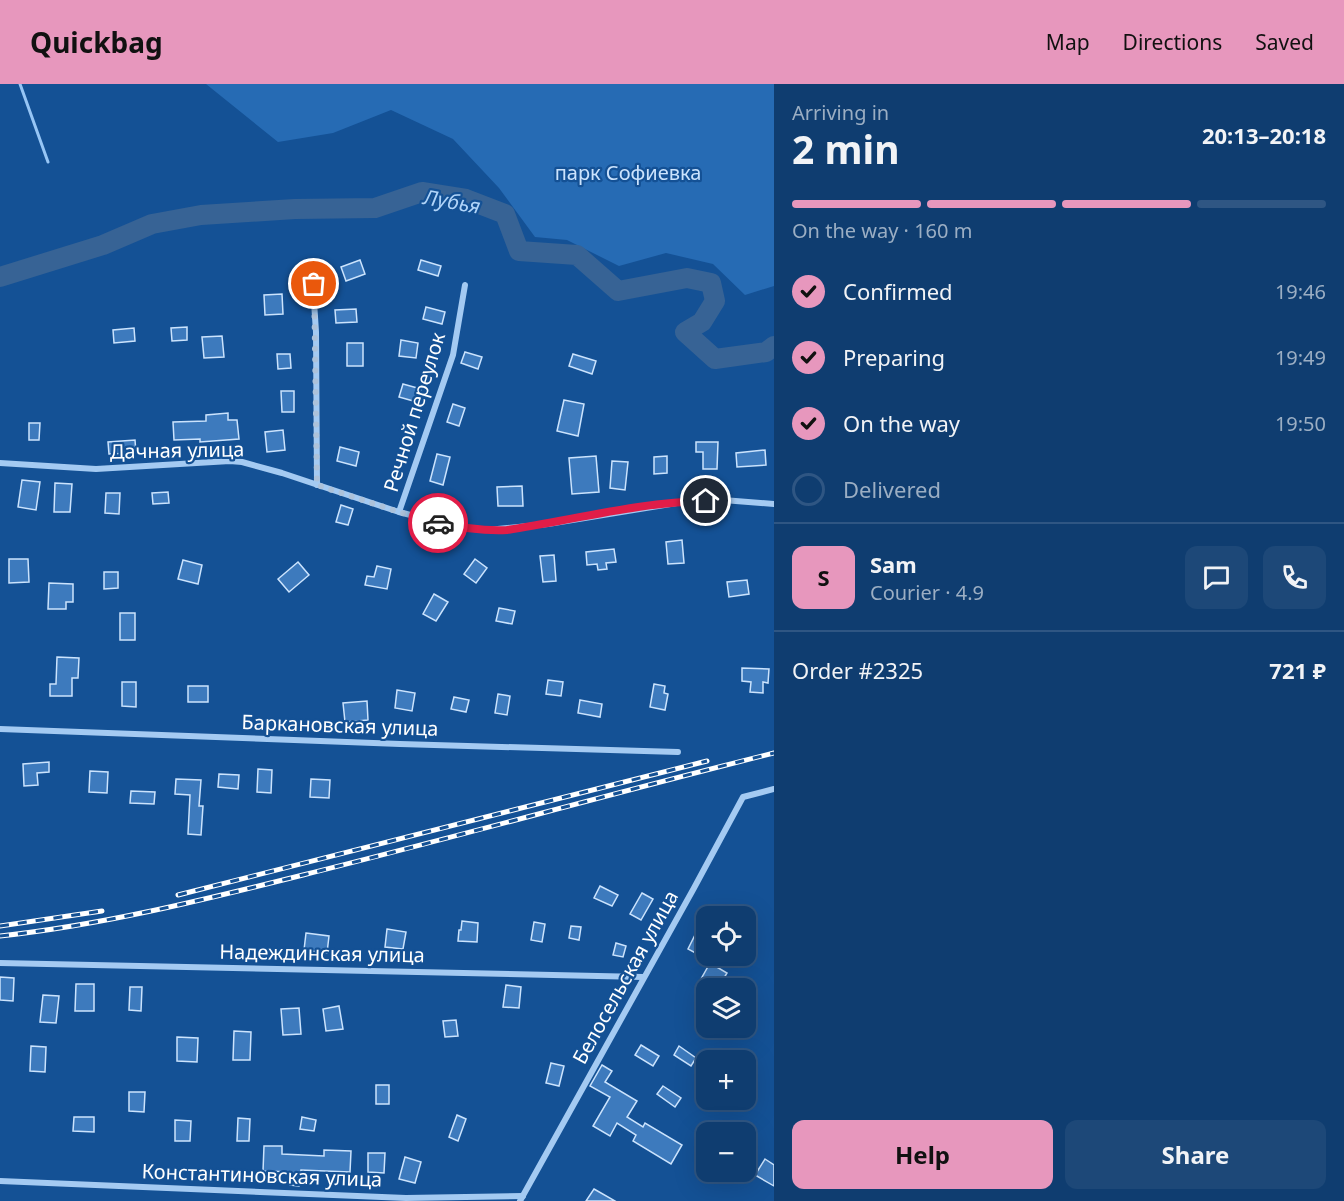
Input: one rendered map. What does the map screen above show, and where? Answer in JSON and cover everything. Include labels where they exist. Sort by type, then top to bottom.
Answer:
[{"type":"street","points":[[312,271],[316,332],[317,485]]},
{"type":"street","name":"Речной переулок","points":[[399,512],[453,355],[465,285]]},
{"type":"street","name":"Дачная улица","points":[[0,463],[96,469],[230,461],[260,466],[399,512],[460,528],[488,530],[548,524],[689,501],[723,500],[774,504]]},
{"type":"street","name":"Баркановская улица","points":[[0,729],[678,752]]},
{"type":"street","name":"Белосельская улица","points":[[522,1198],[742,797],[774,789]]},
{"type":"street","name":"Надеждинская улица","points":[[0,963],[644,977]]},
{"type":"street","name":"Константиновская улица","points":[[0,1181],[406,1198],[522,1198]]},
{"type":"green space","name":"парк Софиевка","points":[[206,84],[774,84],[774,286],[745,295],[713,264],[666,253],[619,266],[567,240],[535,237],[499,188],[453,139],[391,110],[333,133],[278,142]]},
{"type":"building","points":[[360,260],[365,274],[346,281],[341,267]]},
{"type":"building","points":[[421,260],[441,266],[438,276],[418,270]]},
{"type":"building","points":[[298,267],[309,267],[307,281],[299,282]]},
{"type":"building","points":[[282,294],[283,314],[265,315],[264,295]]},
{"type":"building","points":[[426,307],[445,312],[442,324],[423,319]]},
{"type":"building","points":[[356,309],[357,322],[336,323],[335,310]]},
{"type":"building","points":[[187,327],[187,340],[172,341],[171,328]]},
{"type":"building","points":[[134,328],[135,341],[114,343],[113,330]]},
{"type":"building","points":[[222,336],[224,357],[204,358],[202,337]]},
{"type":"building","points":[[401,340],[418,343],[416,358],[399,356]]},
{"type":"building","points":[[347,343],[363,343],[363,366],[347,366]]},
{"type":"building","points":[[465,352],[482,357],[478,369],[461,363]]},
{"type":"building","points":[[277,354],[290,354],[291,368],[278,369]]},
{"type":"building","points":[[573,354],[596,361],[592,374],[569,366]]},
{"type":"building","points":[[403,384],[421,389],[417,402],[399,397]]},
{"type":"building","points":[[281,391],[294,391],[294,412],[282,412]]},
{"type":"building","points":[[564,400],[584,404],[578,436],[557,431]]},
{"type":"building","points":[[453,404],[465,408],[459,426],[447,422]]},
{"type":"building","points":[[228,413],[228,420],[237,420],[239,439],[200,442],[200,439],[174,440],[173,422],[206,421],[206,415]]},
{"type":"building","points":[[29,423],[40,423],[39,440],[29,440]]},
{"type":"building","points":[[283,430],[285,450],[267,452],[265,432]]},
{"type":"building","points":[[135,440],[136,453],[109,454],[108,442]]},
{"type":"building","points":[[696,442],[718,442],[717,469],[703,469],[703,452],[696,452]]},
{"type":"building","points":[[340,447],[359,452],[356,466],[337,461]]},
{"type":"building","points":[[765,450],[766,465],[737,467],[736,453]]},
{"type":"building","points":[[437,454],[450,457],[443,485],[430,481]]},
{"type":"building","points":[[596,456],[599,492],[572,494],[569,458]]},
{"type":"building","points":[[667,456],[667,473],[654,474],[654,457]]},
{"type":"building","points":[[612,461],[628,462],[625,490],[610,488]]},
{"type":"building","points":[[22,480],[40,482],[36,510],[18,507]]},
{"type":"building","points":[[55,483],[72,484],[70,512],[54,512]]},
{"type":"building","points":[[522,486],[523,506],[498,506],[497,487]]},
{"type":"building","points":[[168,492],[169,503],[153,504],[152,493]]},
{"type":"building","points":[[106,493],[120,493],[119,514],[105,513]]},
{"type":"building","points":[[341,505],[353,509],[348,525],[336,522]]},
{"type":"building","points":[[682,540],[684,563],[668,564],[666,542]]},
{"type":"building","points":[[614,549],[616,562],[606,563],[607,569],[598,570],[597,564],[587,565],[586,552]]},
{"type":"building","points":[[554,555],[556,581],[543,582],[540,556]]},
{"type":"building","points":[[9,559],[28,559],[29,582],[9,583]]},
{"type":"building","points":[[475,559],[487,568],[476,583],[464,574]]},
{"type":"building","points":[[183,560],[202,565],[198,584],[178,579]]},
{"type":"building","points":[[298,562],[309,575],[289,592],[278,579]]},
{"type":"building","points":[[377,566],[391,569],[387,589],[365,585],[367,576],[374,577]]},
{"type":"building","points":[[104,572],[118,572],[118,588],[104,589]]},
{"type":"building","points":[[747,580],[749,594],[729,597],[727,582]]},
{"type":"building","points":[[49,583],[73,584],[73,602],[66,602],[66,609],[48,609]]},
{"type":"building","points":[[434,594],[448,602],[436,621],[423,614]]},
{"type":"building","points":[[499,608],[515,611],[512,624],[496,621]]},
{"type":"building","points":[[120,613],[135,613],[135,640],[120,640]]},
{"type":"building","points":[[57,657],[79,658],[78,678],[72,678],[72,696],[50,696],[50,684],[56,684]]},
{"type":"building","points":[[742,668],[769,669],[768,683],[763,682],[763,693],[750,692],[751,682],[742,681]]},
{"type":"building","points":[[548,680],[563,682],[561,696],[546,694]]},
{"type":"building","points":[[122,682],[136,682],[136,707],[122,706]]},
{"type":"building","points":[[654,684],[665,686],[664,693],[668,694],[665,710],[650,707]]},
{"type":"building","points":[[188,686],[208,686],[208,702],[188,702]]},
{"type":"building","points":[[397,690],[415,693],[412,711],[395,708]]},
{"type":"building","points":[[498,694],[510,696],[507,715],[495,713]]},
{"type":"building","points":[[454,697],[469,700],[466,712],[451,709]]},
{"type":"building","points":[[580,700],[602,704],[600,717],[578,713]]},
{"type":"building","points":[[367,701],[368,720],[345,722],[343,703]]},
{"type":"building","points":[[49,762],[49,772],[37,773],[38,785],[24,786],[23,764]]},
{"type":"building","points":[[258,769],[272,770],[271,793],[257,792]]},
{"type":"building","points":[[90,771],[108,772],[107,793],[89,792]]},
{"type":"building","points":[[219,774],[239,775],[238,789],[218,787]]},
{"type":"building","points":[[176,779],[201,780],[199,806],[203,806],[201,835],[188,834],[190,795],[175,794]]},
{"type":"building","points":[[311,779],[330,780],[329,798],[310,797]]},
{"type":"building","points":[[131,791],[155,792],[154,804],[130,803]]},
{"type":"building","points":[[600,886],[618,895],[612,906],[594,898]]},
{"type":"building","points":[[642,893],[653,899],[641,920],[630,914]]},
{"type":"building","points":[[462,921],[478,923],[477,942],[458,941]]},
{"type":"building","points":[[534,922],[545,924],[542,942],[531,940]]},
{"type":"building","points":[[571,926],[581,927],[579,940],[569,938]]},
{"type":"building","points":[[387,929],[406,932],[403,949],[385,947]]},
{"type":"building","points":[[306,933],[329,936],[327,953],[304,950]]},
{"type":"building","points":[[696,933],[696,953],[688,949]]},
{"type":"building","points":[[616,943],[626,946],[623,957],[613,955]]},
{"type":"building","points":[[708,966],[715,966],[727,973],[724,978],[702,978]]},
{"type":"building","points":[[0,977],[14,978],[13,1001],[0,1000]]},
{"type":"building","points":[[76,984],[94,984],[94,1011],[75,1011]]},
{"type":"building","points":[[506,985],[521,987],[519,1008],[503,1007]]},
{"type":"building","points":[[130,987],[142,987],[141,1011],[129,1010]]},
{"type":"building","points":[[43,995],[59,996],[56,1023],[40,1022]]},
{"type":"building","points":[[339,1006],[343,1029],[326,1031],[323,1009]]},
{"type":"building","points":[[299,1008],[301,1034],[283,1035],[281,1009]]},
{"type":"building","points":[[456,1020],[458,1036],[445,1037],[443,1021]]},
{"type":"building","points":[[234,1031],[251,1032],[250,1060],[233,1060]]},
{"type":"building","points":[[177,1037],[198,1038],[197,1062],[177,1061]]},
{"type":"building","points":[[641,1045],[659,1056],[653,1066],[635,1055]]},
{"type":"building","points":[[31,1046],[46,1047],[45,1072],[30,1071]]},
{"type":"building","points":[[679,1046],[696,1058],[691,1066],[674,1055]]},
{"type":"building","points":[[551,1063],[564,1066],[559,1086],[546,1083]]},
{"type":"building","points":[[602,1065],[612,1071],[605,1082],[637,1101],[627,1117],[643,1127],[645,1123],[682,1145],[671,1164],[633,1141],[636,1135],[617,1123],[610,1136],[593,1126],[610,1097],[590,1086]]},
{"type":"building","points":[[376,1085],[389,1085],[389,1104],[376,1104]]},
{"type":"building","points":[[663,1086],[681,1098],[675,1107],[657,1094]]},
{"type":"building","points":[[129,1092],[145,1092],[144,1112],[129,1111]]},
{"type":"building","points":[[457,1115],[466,1119],[458,1141],[449,1137]]},
{"type":"building","points":[[74,1117],[94,1117],[94,1132],[73,1131]]},
{"type":"building","points":[[302,1117],[316,1120],[314,1131],[300,1129]]},
{"type":"building","points":[[238,1118],[250,1119],[249,1141],[237,1141]]},
{"type":"building","points":[[175,1120],[191,1121],[190,1141],[175,1141]]},
{"type":"building","points":[[264,1146],[282,1146],[282,1154],[324,1156],[324,1150],[351,1151],[350,1172],[301,1170],[299,1186],[290,1185],[292,1172],[263,1171]]},
{"type":"building","points":[[368,1153],[385,1153],[384,1173],[368,1172]]},
{"type":"building","points":[[405,1157],[421,1162],[415,1183],[399,1179]]},
{"type":"building","points":[[765,1159],[774,1165],[774,1186],[756,1176]]},
{"type":"building","points":[[594,1189],[615,1201],[586,1201]]},
{"type":"waterway","points":[[20,84],[48,162]]},
{"type":"waterway","name":"Лубья","points":[[0,277],[103,245],[152,224],[201,215],[295,209],[375,208],[422,192],[466,199],[505,214],[519,251],[577,255],[618,291],[687,278],[711,283],[715,301],[702,322],[685,332],[715,359],[766,352],[774,346]]},
{"type":"railway","points":[[0,936],[76,925],[228,894],[774,753]]},
{"type":"railway","points":[[178,895],[707,761]]},
{"type":"railway","points":[[0,926],[102,911]]},
{"type":"way so far","points":[[314,284],[317,485],[438,523]]},
{"type":"route","points":[[438,523],[460,528],[507,530],[624,510],[689,501],[706,501]]}]
